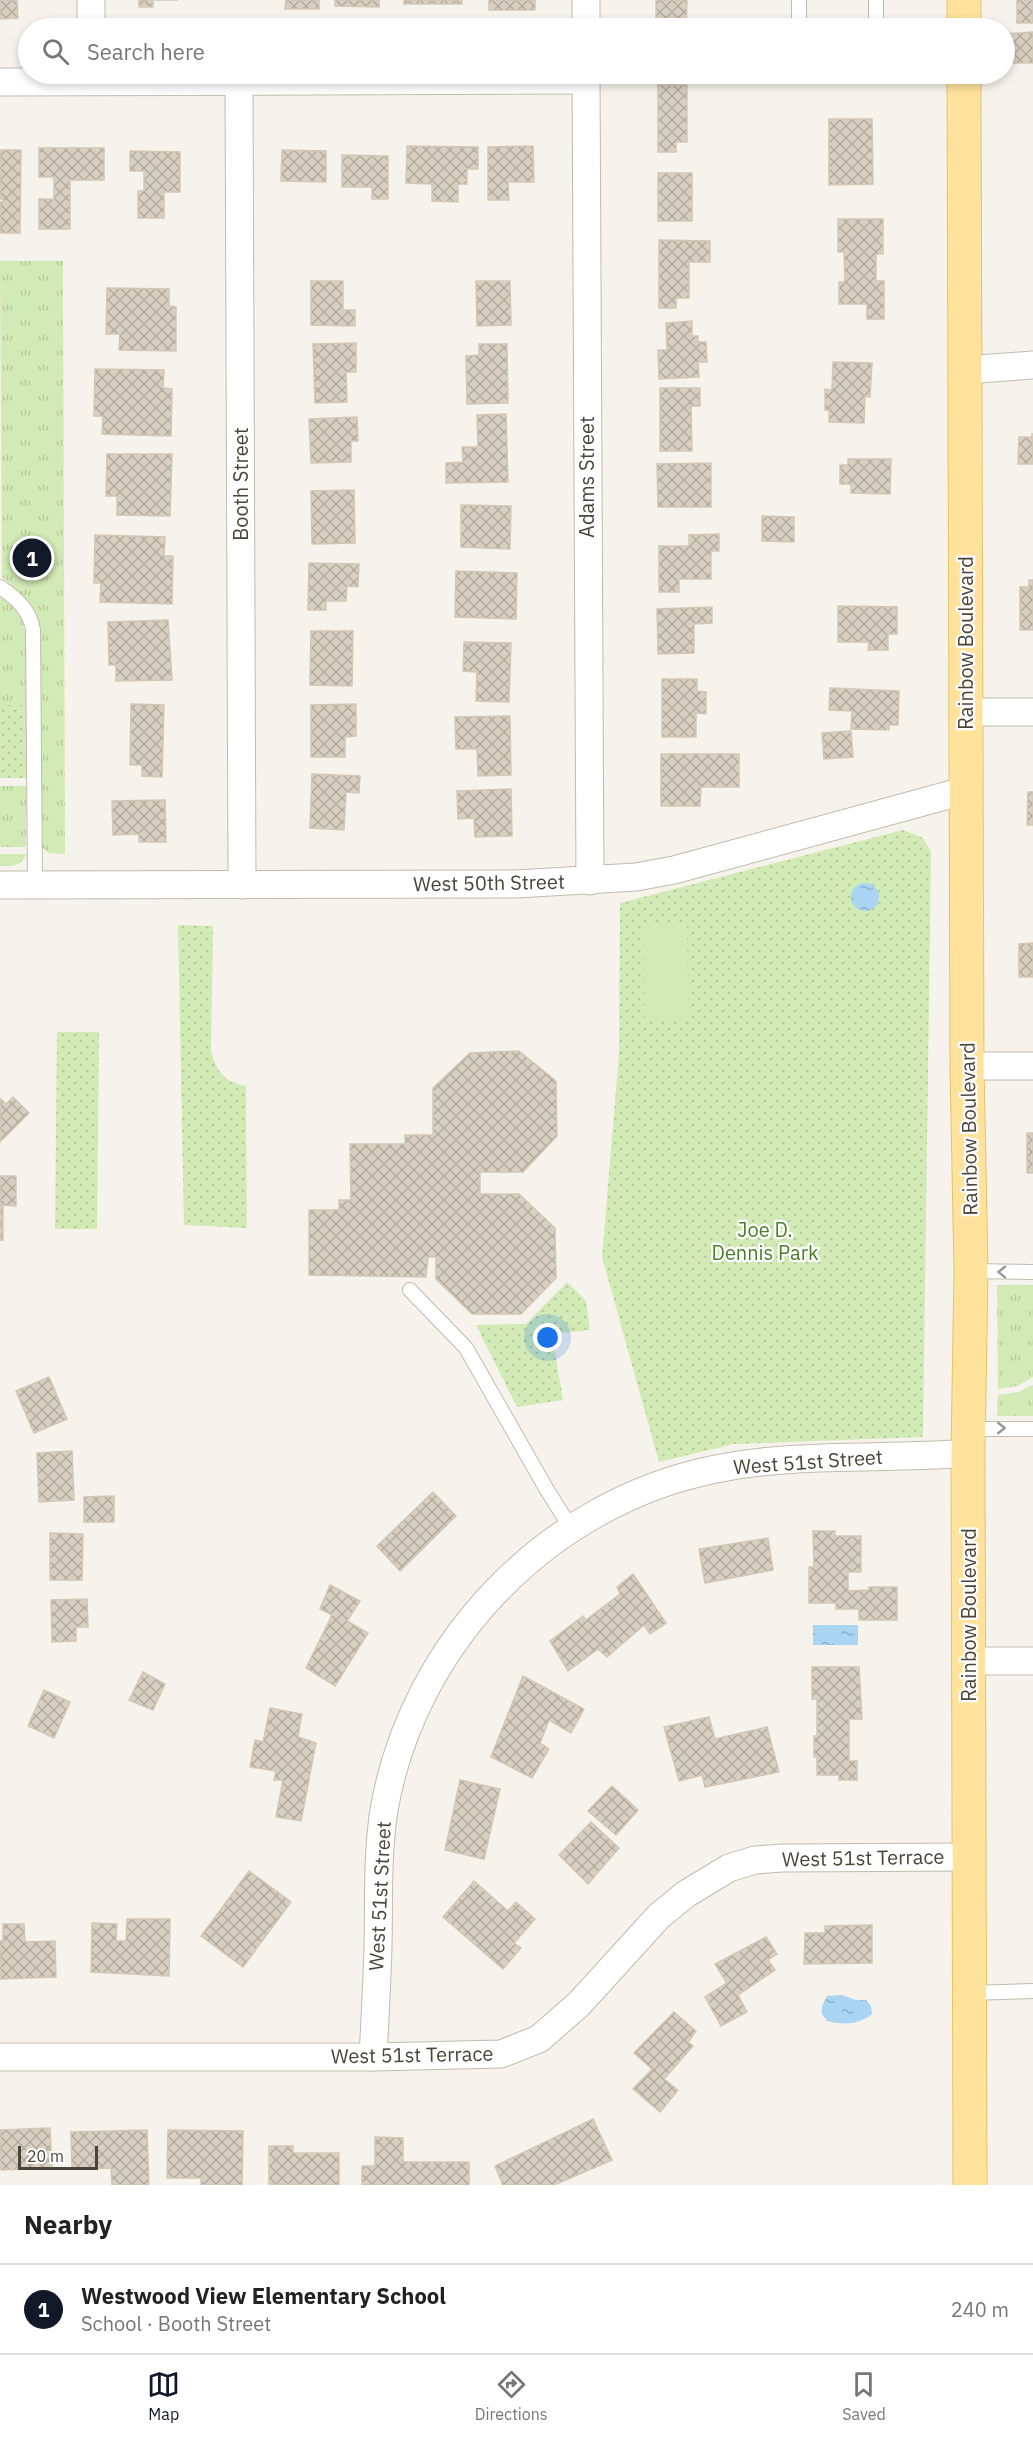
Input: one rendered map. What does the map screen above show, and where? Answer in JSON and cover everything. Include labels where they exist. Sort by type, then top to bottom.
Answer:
[{"type":"main road","points":[[964,0],[964,18]]},
{"type":"main road","name":"Rainbow Boulevard","points":[[964,84],[967,1066],[971,1271],[969,1441],[970,2185]]},
{"type":"street","points":[[91,0],[91,18]]},
{"type":"street","points":[[586,0],[586,18]]},
{"type":"street","points":[[0,82],[18,81]]},
{"type":"street","name":"Booth Street","points":[[239,84],[242,885]]},
{"type":"street","name":"Adams Street","points":[[586,84],[590,881]]},
{"type":"street","points":[[965,370],[1033,365]]},
{"type":"street","points":[[966,712],[1033,712]]},
{"type":"street","name":"West 50th Street","points":[[0,885],[516,884],[636,877],[674,870],[967,790]]},
{"type":"street","points":[[967,1066],[1033,1066]]},
{"type":"street","name":"West 51st Street","points":[[373,2057],[380,1843],[392,1779],[407,1731],[423,1694],[467,1624],[522,1564],[571,1528],[613,1504],[649,1488],[715,1469],[766,1461],[969,1441]]},
{"type":"street","points":[[969,1661],[1033,1661]]},
{"type":"street","name":"West 51st Terrace","points":[[0,2057],[373,2057],[501,2054],[539,2039],[579,2004],[659,1916],[686,1894],[729,1868],[755,1860],[782,1858],[969,1857]]},
{"type":"lane","points":[[799,0],[800,18]]},
{"type":"lane","points":[[876,0],[876,18]]},
{"type":"lane","points":[[0,587],[22,605],[28,613],[33,630],[35,885]]},
{"type":"lane","points":[[971,1271],[1033,1272]]},
{"type":"lane","points":[[410,1290],[466,1348],[571,1528]]},
{"type":"lane","points":[[969,1441],[1033,1429]]},
{"type":"lane","points":[[970,1993],[1033,1991]]},
{"type":"green space","points":[[0,261],[63,261],[65,854],[49,853],[41,847],[41,633],[39,624],[27,601],[2,577]]},
{"type":"green space","points":[[0,597],[11,604],[19,615],[24,629],[28,661],[27,705],[0,705]]},
{"type":"green space","points":[[0,705],[27,705],[27,778],[0,778]]},
{"type":"green space","points":[[0,786],[26,786],[26,847],[0,847]]},
{"type":"green space","name":"Joe D. Dennis Park","points":[[903,830],[923,838],[931,852],[923,1437],[734,1444],[659,1462],[602,1257],[619,1054],[620,903]]},
{"type":"green space","points":[[0,854],[26,854],[19,864],[0,866]]},
{"type":"green space","points":[[644,924],[687,924],[688,1018],[645,1018]]},
{"type":"green space","points":[[178,925],[213,926],[211,1051],[222,1075],[232,1082],[246,1086],[247,1228],[184,1225]]},
{"type":"green space","points":[[57,1032],[99,1032],[97,1229],[55,1229]]},
{"type":"green space","points":[[567,1282],[586,1301],[590,1330],[552,1334],[563,1400],[517,1407],[476,1325],[526,1324]]},
{"type":"green space","points":[[997,1285],[1033,1285],[1033,1377],[1017,1386],[998,1389]]},
{"type":"green space","points":[[1033,1385],[1033,1416],[997,1416],[998,1395],[1018,1392]]},
{"type":"water","points":[[865,883],[875,887],[879,897],[875,907],[865,911],[855,907],[851,897],[855,887]]},
{"type":"water","points":[[813,1625],[858,1625],[858,1645],[813,1645]]},
{"type":"water","points":[[842,1995],[856,2000],[866,2000],[871,2006],[872,2014],[851,2023],[827,2021],[822,2014],[822,2006],[827,1996]]},
{"type":"building","points":[[0,0],[17,0],[18,18],[0,19]]},
{"type":"building","points":[[139,0],[153,0],[153,7],[139,7]]},
{"type":"building","points":[[286,0],[319,0],[319,9],[285,9]]},
{"type":"building","points":[[335,0],[379,0],[379,7],[335,6]]},
{"type":"building","points":[[404,0],[462,0],[462,4],[404,4]]},
{"type":"building","points":[[489,0],[535,0],[535,10],[489,10]]},
{"type":"building","points":[[656,0],[687,0],[686,18],[656,18]]},
{"type":"building","points":[[1017,0],[1033,0],[1033,23],[1017,23]]},
{"type":"building","points":[[1033,32],[1033,63],[1015,63],[1015,33]]},
{"type":"building","points":[[658,85],[687,85],[687,142],[676,142],[676,152],[658,152]]},
{"type":"building","points":[[829,119],[872,119],[873,184],[829,185]]},
{"type":"building","points":[[407,146],[478,147],[478,169],[467,169],[467,184],[458,184],[458,202],[432,201],[432,184],[406,183]]},
{"type":"building","points":[[533,146],[534,182],[508,182],[509,200],[488,200],[488,147]]},
{"type":"building","points":[[39,148],[104,148],[104,180],[70,180],[70,229],[39,229],[39,199],[54,199],[54,177],[39,177]]},
{"type":"building","points":[[0,150],[21,150],[20,233],[0,233],[0,202],[3,202],[3,199],[0,199]]},
{"type":"building","points":[[282,150],[326,151],[326,182],[281,181]]},
{"type":"building","points":[[130,151],[180,152],[180,192],[164,192],[164,218],[138,218],[138,191],[144,191],[144,171],[130,171]]},
{"type":"building","points":[[342,155],[388,156],[388,199],[372,199],[372,187],[342,187]]},
{"type":"building","points":[[658,173],[692,173],[692,221],[658,221]]},
{"type":"building","points":[[838,219],[883,219],[883,254],[876,254],[876,281],[884,281],[884,319],[867,319],[867,304],[839,304],[839,282],[845,282],[844,252],[838,252]]},
{"type":"building","points":[[659,240],[710,241],[710,262],[689,262],[689,298],[676,298],[676,308],[659,308]]},
{"type":"building","points":[[311,281],[343,281],[343,310],[355,310],[355,326],[311,325]]},
{"type":"building","points":[[476,281],[510,281],[511,325],[477,326]]},
{"type":"building","points":[[107,288],[169,289],[169,306],[176,307],[176,351],[119,350],[120,334],[106,334]]},
{"type":"building","points":[[692,321],[692,336],[698,336],[698,342],[706,342],[707,362],[698,362],[699,377],[659,379],[658,350],[667,350],[666,323]]},
{"type":"building","points":[[356,343],[356,372],[346,372],[347,402],[315,403],[313,344]]},
{"type":"building","points":[[479,344],[507,344],[508,403],[467,404],[466,356],[479,355]]},
{"type":"building","points":[[833,362],[872,363],[870,397],[865,396],[864,423],[829,422],[829,410],[825,410],[825,389],[832,390]]},
{"type":"building","points":[[95,369],[164,370],[163,388],[172,389],[171,436],[102,434],[103,416],[94,416]]},
{"type":"building","points":[[660,388],[700,388],[700,406],[691,406],[692,451],[660,451]]},
{"type":"building","points":[[506,414],[508,482],[446,483],[446,463],[463,462],[462,447],[478,447],[477,415]]},
{"type":"building","points":[[357,417],[358,441],[351,441],[351,462],[311,463],[309,419]]},
{"type":"building","points":[[1032,433],[1033,464],[1018,464],[1019,437],[1032,437]]},
{"type":"building","points":[[107,454],[172,454],[170,516],[117,515],[117,496],[106,496]]},
{"type":"building","points":[[848,459],[891,459],[890,494],[851,493],[851,484],[840,484],[840,465],[848,465]]},
{"type":"building","points":[[711,463],[711,507],[658,507],[657,464]]},
{"type":"building","points":[[354,490],[355,543],[312,544],[311,491]]},
{"type":"building","points":[[461,505],[511,506],[510,549],[461,547]]},
{"type":"building","points":[[762,516],[794,517],[794,542],[762,541]]},
{"type":"building","points":[[719,534],[719,551],[711,551],[711,579],[679,579],[679,592],[659,592],[659,546],[689,546],[689,535]]},
{"type":"building","points":[[95,535],[165,537],[164,556],[173,556],[172,604],[100,602],[101,583],[94,583]]},
{"type":"building","points":[[309,563],[359,564],[358,587],[347,586],[346,601],[326,601],[326,610],[308,610]]},
{"type":"building","points":[[456,571],[517,573],[516,619],[455,617]]},
{"type":"building","points":[[1029,580],[1033,580],[1033,630],[1020,630],[1020,587],[1029,587]]},
{"type":"building","points":[[838,606],[897,607],[897,634],[888,634],[888,650],[868,650],[869,642],[838,642]]},
{"type":"building","points":[[712,607],[712,623],[694,624],[694,653],[658,654],[657,609]]},
{"type":"building","points":[[168,620],[172,680],[116,681],[116,665],[109,665],[108,622]]},
{"type":"building","points":[[311,631],[353,631],[352,686],[310,685]]},
{"type":"building","points":[[464,642],[511,643],[509,702],[476,701],[477,672],[463,671]]},
{"type":"building","points":[[662,679],[697,679],[697,691],[706,692],[706,714],[696,713],[696,737],[662,737]]},
{"type":"building","points":[[830,688],[899,691],[898,725],[889,725],[889,730],[851,729],[852,711],[829,710]]},
{"type":"building","points":[[131,704],[164,705],[162,777],[142,776],[142,765],[130,765]]},
{"type":"building","points":[[356,704],[356,736],[345,737],[345,757],[311,757],[311,705]]},
{"type":"building","points":[[510,716],[511,775],[478,776],[477,749],[456,749],[455,717]]},
{"type":"building","points":[[851,731],[853,757],[824,759],[822,733]]},
{"type":"building","points":[[661,754],[739,754],[739,787],[701,787],[700,806],[661,806]]},
{"type":"building","points":[[312,774],[360,776],[359,793],[346,792],[344,830],[310,828]]},
{"type":"building","points":[[511,789],[512,836],[475,837],[474,818],[458,819],[457,791]]},
{"type":"building","points":[[1028,792],[1033,792],[1033,825],[1027,825]]},
{"type":"building","points":[[165,800],[166,842],[139,842],[139,834],[113,835],[112,801]]},
{"type":"building","points":[[1033,943],[1033,977],[1019,977],[1019,944]]},
{"type":"building","points":[[519,1051],[556,1081],[557,1136],[523,1172],[480,1172],[480,1194],[519,1194],[555,1228],[556,1278],[521,1314],[472,1314],[436,1279],[436,1257],[428,1257],[426,1277],[309,1275],[309,1210],[339,1210],[339,1200],[351,1200],[350,1144],[405,1144],[405,1135],[433,1135],[433,1088],[470,1053]]},
{"type":"building","points":[[13,1097],[29,1113],[0,1142],[0,1098],[6,1104]]},
{"type":"building","points":[[1027,1133],[1033,1133],[1033,1173],[1027,1173]]},
{"type":"building","points":[[0,1176],[16,1176],[16,1206],[3,1205],[3,1240],[0,1240]]},
{"type":"building","points":[[49,1377],[67,1419],[34,1433],[16,1391]]},
{"type":"building","points":[[72,1451],[74,1500],[39,1502],[37,1453]]},
{"type":"building","points":[[433,1492],[456,1516],[400,1571],[377,1546]]},
{"type":"building","points":[[114,1496],[114,1522],[84,1522],[84,1497]]},
{"type":"building","points":[[813,1531],[835,1531],[835,1536],[861,1536],[861,1572],[848,1572],[848,1591],[869,1590],[869,1587],[897,1587],[897,1620],[859,1620],[859,1609],[836,1609],[836,1603],[809,1603],[809,1567],[814,1567]]},
{"type":"building","points":[[50,1533],[83,1534],[82,1580],[50,1580]]},
{"type":"building","points":[[768,1538],[773,1570],[705,1583],[699,1549]]},
{"type":"building","points":[[633,1574],[666,1623],[650,1634],[644,1625],[607,1657],[598,1649],[568,1671],[550,1641],[583,1616],[586,1620],[620,1594],[617,1587]]},
{"type":"building","points":[[330,1585],[360,1601],[347,1621],[368,1633],[335,1686],[306,1668],[332,1615],[320,1609]]},
{"type":"building","points":[[87,1599],[88,1627],[76,1627],[76,1641],[52,1642],[51,1600]]},
{"type":"building","points":[[812,1667],[859,1667],[862,1719],[849,1719],[849,1761],[857,1761],[857,1780],[839,1780],[839,1775],[817,1775],[814,1736],[817,1736],[817,1699],[812,1699]]},
{"type":"building","points":[[143,1672],[165,1684],[153,1710],[129,1700]]},
{"type":"building","points":[[523,1676],[584,1709],[571,1733],[549,1720],[540,1743],[549,1749],[532,1778],[491,1757]]},
{"type":"building","points":[[44,1690],[70,1702],[54,1738],[28,1726]]},
{"type":"building","points":[[270,1708],[302,1714],[298,1737],[316,1743],[301,1821],[276,1817],[283,1780],[274,1780],[276,1771],[250,1767],[255,1740],[263,1742]]},
{"type":"building","points":[[709,1717],[715,1739],[767,1727],[779,1772],[705,1787],[702,1775],[679,1781],[664,1727]]},
{"type":"building","points":[[460,1780],[500,1789],[484,1859],[445,1850]]},
{"type":"building","points":[[612,1786],[638,1810],[616,1835],[588,1811]]},
{"type":"building","points":[[591,1822],[619,1848],[588,1884],[559,1855]]},
{"type":"building","points":[[249,1871],[291,1902],[243,1967],[201,1936]]},
{"type":"building","points":[[474,1881],[508,1911],[516,1902],[535,1919],[514,1943],[521,1948],[503,1969],[443,1917]]},
{"type":"building","points":[[127,1919],[170,1919],[169,1976],[91,1972],[92,1923],[117,1924],[116,1941],[126,1941]]},
{"type":"building","points":[[3,1924],[24,1924],[25,1942],[55,1941],[56,1977],[0,1979],[0,1941],[3,1941]]},
{"type":"building","points":[[872,1925],[872,1963],[804,1964],[805,1933],[825,1933],[825,1926]]},
{"type":"building","points":[[766,1937],[777,1954],[768,1960],[775,1970],[738,1995],[747,2012],[721,2026],[705,1997],[727,1983],[715,1964]]},
{"type":"building","points":[[674,2012],[696,2031],[688,2042],[693,2046],[664,2079],[678,2090],[660,2112],[633,2089],[652,2069],[634,2053]]},
{"type":"building","points":[[593,2119],[612,2160],[554,2185],[503,2185],[495,2166]]},
{"type":"building","points":[[50,2128],[52,2168],[0,2170],[0,2130]]},
{"type":"building","points":[[147,2130],[149,2185],[112,2185],[111,2168],[72,2169],[71,2132]]},
{"type":"building","points":[[168,2130],[243,2131],[242,2185],[201,2185],[201,2178],[167,2178]]},
{"type":"building","points":[[375,2137],[403,2138],[403,2162],[469,2162],[469,2185],[362,2185],[362,2166],[375,2166]]},
{"type":"building","points":[[269,2146],[293,2146],[293,2153],[339,2153],[339,2185],[269,2184]]},
{"type":"place","name":"Westwood View Elementary School","points":[[32,558]]}]
